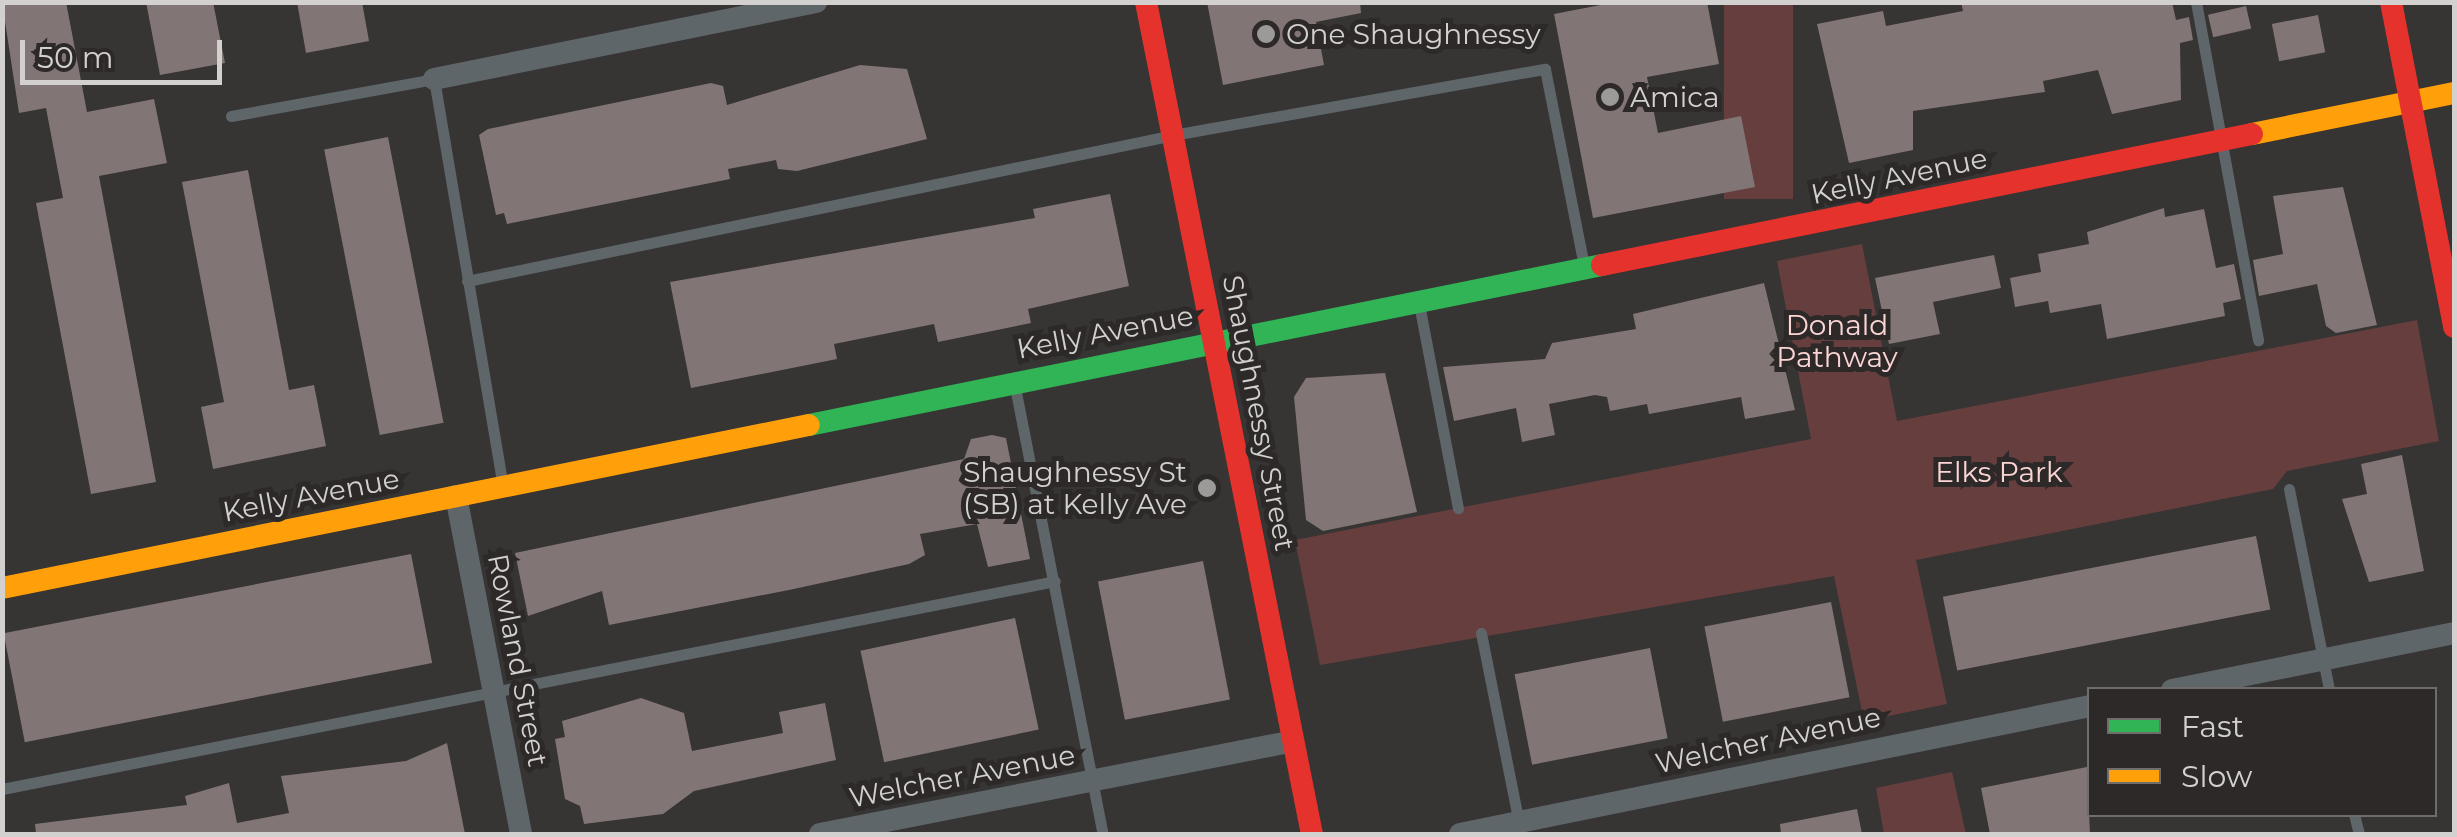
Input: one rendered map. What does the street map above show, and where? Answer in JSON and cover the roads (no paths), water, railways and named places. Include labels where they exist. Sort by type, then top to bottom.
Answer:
[{"type":"street","points":[[434,79],[816,2]]},
{"type":"street","name":"Shaughnessy Street","points":[[1146,2],[1312,834]]},
{"type":"street","points":[[2390,2],[2454,327]]},
{"type":"street","name":"Kelly Avenue","points":[[2,588],[2454,93]]},
{"type":"street","name":"Rowland Street","points":[[456,496],[522,834]]},
{"type":"street","points":[[2187,687],[2454,634]]},
{"type":"street","name":"Welcher Avenue","points":[[1460,834],[1520,829],[2087,707]]},
{"type":"street","name":"Welcher Avenue","points":[[820,834],[1293,741]]},
{"type":"lane","points":[[2196,2],[2258,340]]},
{"type":"lane","points":[[466,281],[1173,134],[1546,69],[1584,267]]},
{"type":"lane","points":[[231,116],[434,79],[502,486]]},
{"type":"lane","points":[[1418,300],[1458,508]]},
{"type":"lane","points":[[1014,381],[1103,834]]},
{"type":"lane","points":[[2290,489],[2328,687]]},
{"type":"lane","points":[[2,790],[1055,582]]},
{"type":"lane","points":[[1480,633],[1520,829]]},
{"type":"place","name":"One Shaughnessy","points":[[1266,34]]},
{"type":"place","name":"Amica","points":[[1610,97]]},
{"type":"place","name":"Shaughnessy St (SB) at Kelly Ave","points":[[1207,488]]},
{"type":"park label","name":"Donald Pathway","points":[[1837,341]]},
{"type":"park label","name":"Elks Park","points":[[1999,472]]}]
